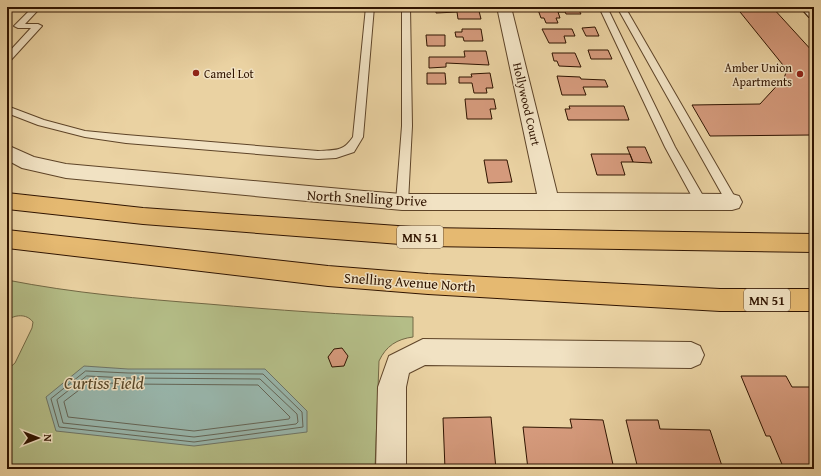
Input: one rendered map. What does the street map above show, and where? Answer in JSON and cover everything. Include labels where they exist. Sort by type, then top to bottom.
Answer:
[{"type":"main road","name":"MN 51","points":[[7,201],[151,216],[331,232],[426,237],[814,243]]},
{"type":"main road","name":"Snelling Avenue North","points":[[7,239],[328,276],[428,284],[720,300],[814,300]]},
{"type":"street","name":"Hollywood Court","points":[[504,7],[550,201]]},
{"type":"street","points":[[807,7],[814,14]]},
{"type":"street","name":"North Snelling Drive","points":[[7,152],[29,163],[66,171],[364,200],[402,202],[732,202]]},
{"type":"street","points":[[391,469],[392,387],[398,365],[423,352],[691,355]]},
{"type":"lane","points":[[7,60],[38,26],[18,26],[37,7]]},
{"type":"lane","points":[[7,109],[41,123],[85,134],[126,139],[318,155],[336,154],[350,149],[358,137],[370,7]]},
{"type":"lane","points":[[402,202],[407,126],[406,7]]},
{"type":"lane","points":[[603,7],[670,147],[700,201]]},
{"type":"lane","points":[[621,7],[732,202]]},
{"type":"green space","name":"Curtiss Field","points":[[7,280],[82,292],[158,300],[310,312],[413,317],[413,337],[402,339],[393,344],[385,351],[379,361],[375,469],[7,469],[7,370],[15,363],[32,328],[33,322],[24,316],[13,317],[7,320]]},
{"type":"water","points":[[84,366],[128,369],[265,369],[307,411],[307,432],[194,446],[56,431],[46,397]]},
{"type":"building","points":[[436,7],[478,7],[481,19],[458,19],[457,12],[436,13]]},
{"type":"building","points":[[537,7],[556,7],[556,9],[564,9],[565,12],[558,12],[560,18],[556,18],[558,23],[546,23],[544,18],[541,18]]},
{"type":"building","points":[[563,7],[577,7],[581,14],[566,14]]},
{"type":"building","name":"Amber Union Apartments","points":[[736,7],[772,7],[814,53],[814,132],[811,135],[710,136],[692,105],[760,104],[784,78],[787,70]]},
{"type":"building","points":[[595,27],[599,36],[586,36],[582,28]]},
{"type":"building","points":[[462,29],[481,29],[483,41],[464,41],[463,37],[456,37],[455,32],[462,32]]},
{"type":"building","points":[[542,29],[572,29],[575,36],[564,36],[566,43],[549,43]]},
{"type":"building","points":[[426,35],[445,35],[445,46],[427,46]]},
{"type":"building","points":[[588,50],[608,50],[612,59],[591,59]]},
{"type":"building","points":[[464,51],[486,51],[489,65],[446,63],[446,67],[429,68],[429,57],[465,57]]},
{"type":"building","points":[[552,53],[575,53],[581,67],[559,66],[557,61],[554,61]]},
{"type":"building","points":[[427,73],[445,73],[446,84],[427,84]]},
{"type":"building","points":[[490,73],[493,88],[486,88],[487,93],[474,93],[472,83],[459,83],[459,77],[472,77],[471,74]]},
{"type":"building","points":[[557,76],[605,80],[608,87],[583,87],[586,95],[562,95]]},
{"type":"building","points":[[465,99],[494,99],[496,109],[490,109],[492,119],[467,119]]},
{"type":"building","points":[[569,106],[624,106],[629,120],[568,120],[565,109],[570,109]]},
{"type":"building","points":[[627,147],[645,147],[652,163],[633,162]]},
{"type":"building","points":[[591,154],[630,154],[633,162],[621,162],[625,175],[597,175]]},
{"type":"building","points":[[484,160],[507,160],[512,182],[488,183]]},
{"type":"building","points":[[342,348],[348,356],[344,366],[332,367],[328,357],[334,349]]},
{"type":"building","points":[[741,376],[786,376],[792,387],[814,387],[814,469],[784,469],[770,436],[766,436]]},
{"type":"building","points":[[491,417],[496,469],[445,469],[443,418]]},
{"type":"building","points":[[570,419],[603,420],[614,469],[528,469],[523,427],[572,428]]},
{"type":"building","points":[[626,420],[658,420],[660,429],[710,430],[723,469],[638,469]]},
{"type":"place","name":"Camel Lot","points":[[196,73]]},
{"type":"place","name":"Amber Union Apartments","points":[[800,74]]}]
